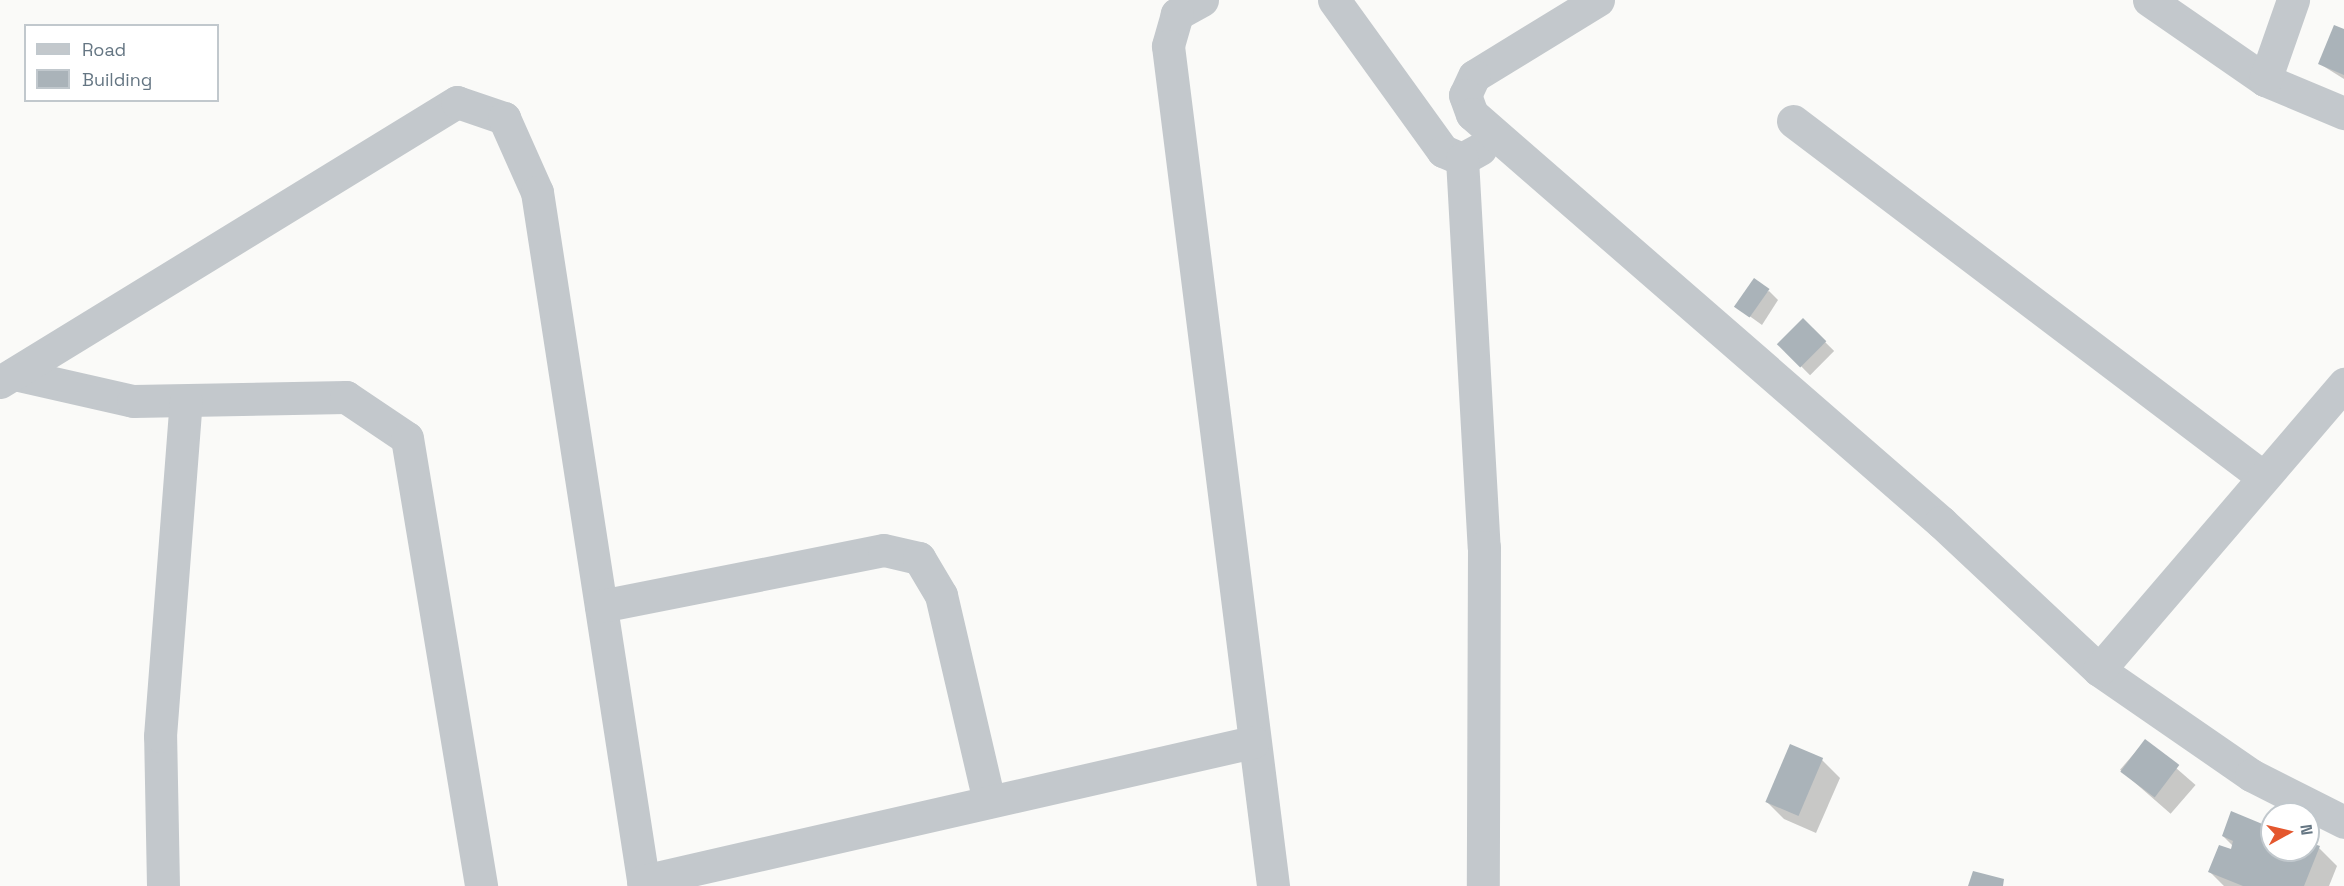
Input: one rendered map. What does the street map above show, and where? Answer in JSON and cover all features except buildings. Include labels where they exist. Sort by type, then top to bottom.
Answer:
[{"type":"street","points":[[1202,0],[1177,14],[1168,46],[1253,742],[1273,886]]},
{"type":"street","points":[[1334,0],[1443,151],[1462,159]]},
{"type":"street","points":[[1598,0],[1474,76],[1465,94],[1473,114],[1502,136],[1941,522],[2099,670],[2251,775],[2344,822]]},
{"type":"street","points":[[2148,0],[2265,80],[2344,113]]},
{"type":"street","points":[[2265,80],[2293,0]]},
{"type":"street","points":[[7,378],[457,102],[504,118],[537,192],[644,884],[1253,742]]},
{"type":"street","points":[[1793,121],[2263,477]]},
{"type":"street","points":[[1462,159],[1502,136]]},
{"type":"street","points":[[1462,159],[1484,547],[1483,886]]},
{"type":"street","points":[[7,378],[133,401],[346,397],[407,438],[481,886]]},
{"type":"street","points":[[2099,670],[2344,384]]},
{"type":"street","points":[[163,886],[160,736],[186,400]]},
{"type":"street","points":[[601,606],[884,550],[919,558],[941,595],[989,802]]}]
